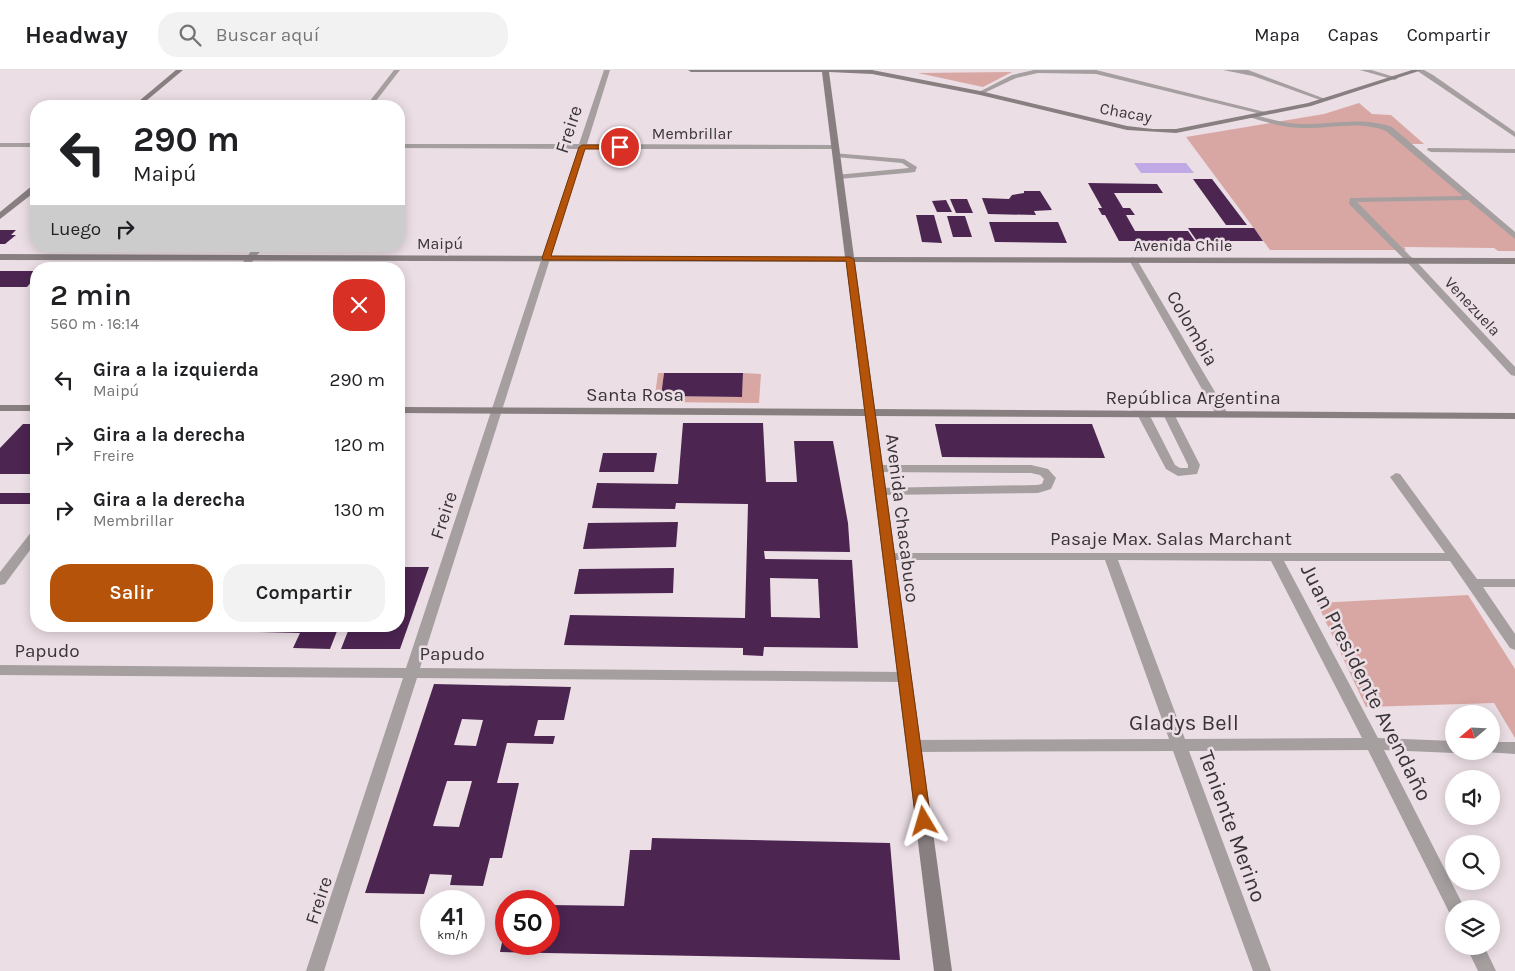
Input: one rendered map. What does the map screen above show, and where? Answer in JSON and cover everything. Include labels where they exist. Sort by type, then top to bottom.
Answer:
[{"type":"main road","points":[[143,100],[180,70]]},
{"type":"main road","name":"Chacay","points":[[691,70],[825,70],[884,74],[980,92],[1120,127],[1144,131],[1176,131],[1309,105],[1419,70]]},
{"type":"main road","name":"Avenida Chacabuco","points":[[825,70],[943,971]]},
{"type":"main road","points":[[0,216],[30,191]]},
{"type":"main road","name":"Maipú","points":[[0,257],[850,259]]},
{"type":"main road","name":"Avenida Chile","points":[[850,259],[1515,261]]},
{"type":"main road","points":[[0,408],[30,408]]},
{"type":"main road","name":"Santa Rosa","points":[[405,410],[870,413]]},
{"type":"main road","name":"República Argentina","points":[[870,413],[1515,416]]},
{"type":"street","points":[[373,100],[397,70]]},
{"type":"street","name":"Freire","points":[[315,971],[607,70]]},
{"type":"street","points":[[1226,70],[1268,80]]},
{"type":"street","points":[[1242,70],[1326,100]]},
{"type":"street","points":[[1363,70],[1395,78]]},
{"type":"street","points":[[1419,70],[1431,76],[1515,135]]},
{"type":"street","points":[[980,92],[1014,76],[1038,71],[1096,72],[1265,113]]},
{"type":"street","points":[[1251,116],[1284,124],[1302,126],[1369,122],[1389,129],[1515,236]]},
{"type":"street","points":[[0,145],[30,146]]},
{"type":"street","name":"Membrillar","points":[[405,146],[836,151],[904,161],[913,167],[912,170],[906,171],[839,177]]},
{"type":"street","points":[[1431,150],[1515,151]]},
{"type":"street","name":"Venezuela","points":[[1470,198],[1353,200],[1352,202],[1410,260],[1515,373]]},
{"type":"street","points":[[247,262],[255,252]]},
{"type":"street","name":"Colombia","points":[[1133,260],[1222,414]]},
{"type":"street","points":[[1143,414],[1170,467],[1178,472],[1193,470],[1194,466],[1169,414]]},
{"type":"street","points":[[878,469],[1031,469],[1044,472],[1050,478],[1047,486],[1038,488],[880,491]]},
{"type":"street","points":[[1396,477],[1473,583],[1515,645]]},
{"type":"street","points":[[0,580],[30,542]]},
{"type":"street","name":"Pasaje Max. Salas Marchant","points":[[889,556],[1454,557]]},
{"type":"street","name":"Teniente Merino","points":[[1110,556],[1262,971]]},
{"type":"street","name":"Juan Presidente Avendaño","points":[[1276,558],[1374,744],[1452,900]]},
{"type":"street","points":[[1473,583],[1515,583]]},
{"type":"street","name":"Papudo","points":[[0,670],[904,677]]},
{"type":"street","name":"Gladys Bell","points":[[914,746],[1179,744],[1445,746]]},
{"type":"street","points":[[1500,748],[1515,748]]},
{"type":"street","points":[[1479,955],[1487,971]]},
{"type":"shaded area","points":[[1012,72],[983,87],[918,73]]},
{"type":"shaded area","points":[[1359,103],[1372,114],[1391,115],[1424,144],[1408,144],[1515,238],[1515,251],[1498,251],[1494,248],[1404,247],[1406,250],[1270,250],[1186,137],[1324,114]]},
{"type":"shaded area","points":[[1134,163],[1186,163],[1194,173],[1141,173]]},
{"type":"shaded area","points":[[658,373],[664,373],[661,396],[742,397],[743,373],[761,374],[759,403],[654,402]]},
{"type":"shaded area","points":[[1468,595],[1515,669],[1515,738],[1500,713],[1500,705],[1495,705],[1494,703],[1366,707],[1317,603]]},
{"type":"building","points":[[1193,179],[1212,179],[1247,225],[1226,225]]},
{"type":"building","points":[[1088,183],[1157,184],[1163,193],[1114,193],[1123,208],[1130,208],[1135,215],[1126,215],[1135,231],[1188,231],[1195,241],[1119,241],[1105,215],[1102,215],[1098,208],[1102,208]]},
{"type":"building","points":[[1024,191],[1040,191],[1052,210],[1034,211],[1036,215],[988,214],[982,198],[1009,199],[1012,195],[1024,193]]},
{"type":"building","points":[[950,199],[967,199],[973,213],[956,213]]},
{"type":"building","points":[[946,200],[952,212],[937,212],[932,201]]},
{"type":"building","points":[[916,215],[934,215],[942,243],[922,242]]},
{"type":"building","points":[[947,216],[965,216],[972,237],[953,237]]},
{"type":"building","points":[[989,222],[1058,222],[1067,243],[995,242]]},
{"type":"building","points":[[1188,228],[1254,228],[1263,241],[1197,241]]},
{"type":"building","points":[[0,230],[16,230],[11,235],[16,235],[5,244],[0,244]]},
{"type":"building","points":[[0,271],[30,271],[30,284],[27,287],[0,287]]},
{"type":"building","points":[[664,373],[743,373],[742,397],[661,396]]},
{"type":"building","points":[[683,423],[763,423],[766,482],[797,482],[794,441],[833,441],[848,523],[850,552],[764,551],[765,559],[852,560],[858,648],[764,647],[763,656],[743,655],[743,648],[564,645],[570,615],[745,618],[748,504],[676,503],[675,509],[592,508],[597,483],[678,484]],"holes":[[[770,578],[818,579],[820,618],[771,617]]]},
{"type":"building","points":[[23,424],[30,424],[30,474],[0,474],[0,448]]},
{"type":"building","points":[[935,424],[1092,424],[1105,458],[942,457]]},
{"type":"building","points":[[603,453],[657,453],[654,472],[599,472]]},
{"type":"building","points":[[0,493],[30,493],[30,504],[0,504]]},
{"type":"building","points":[[678,522],[676,547],[583,549],[588,523]]},
{"type":"building","points":[[405,567],[429,567],[400,649],[341,649],[348,632],[405,632]]},
{"type":"building","points":[[674,568],[673,593],[574,594],[579,569]]},
{"type":"building","points":[[259,632],[337,632],[330,649],[293,648],[300,633]]},
{"type":"building","points":[[434,684],[571,687],[564,720],[538,720],[534,736],[555,736],[553,744],[507,743],[497,783],[519,783],[502,858],[490,858],[483,886],[450,885],[452,875],[430,874],[425,890],[420,890],[420,894],[365,893]],"holes":[[[462,719],[483,720],[476,746],[454,745]],[[447,781],[472,781],[459,827],[433,826]]]},
{"type":"building","points":[[652,838],[890,843],[900,960],[560,953],[560,905],[624,906],[630,850],[651,850]]},
{"type":"route","points":[[620,147],[582,147],[546,258],[850,259],[924,821]]}]
